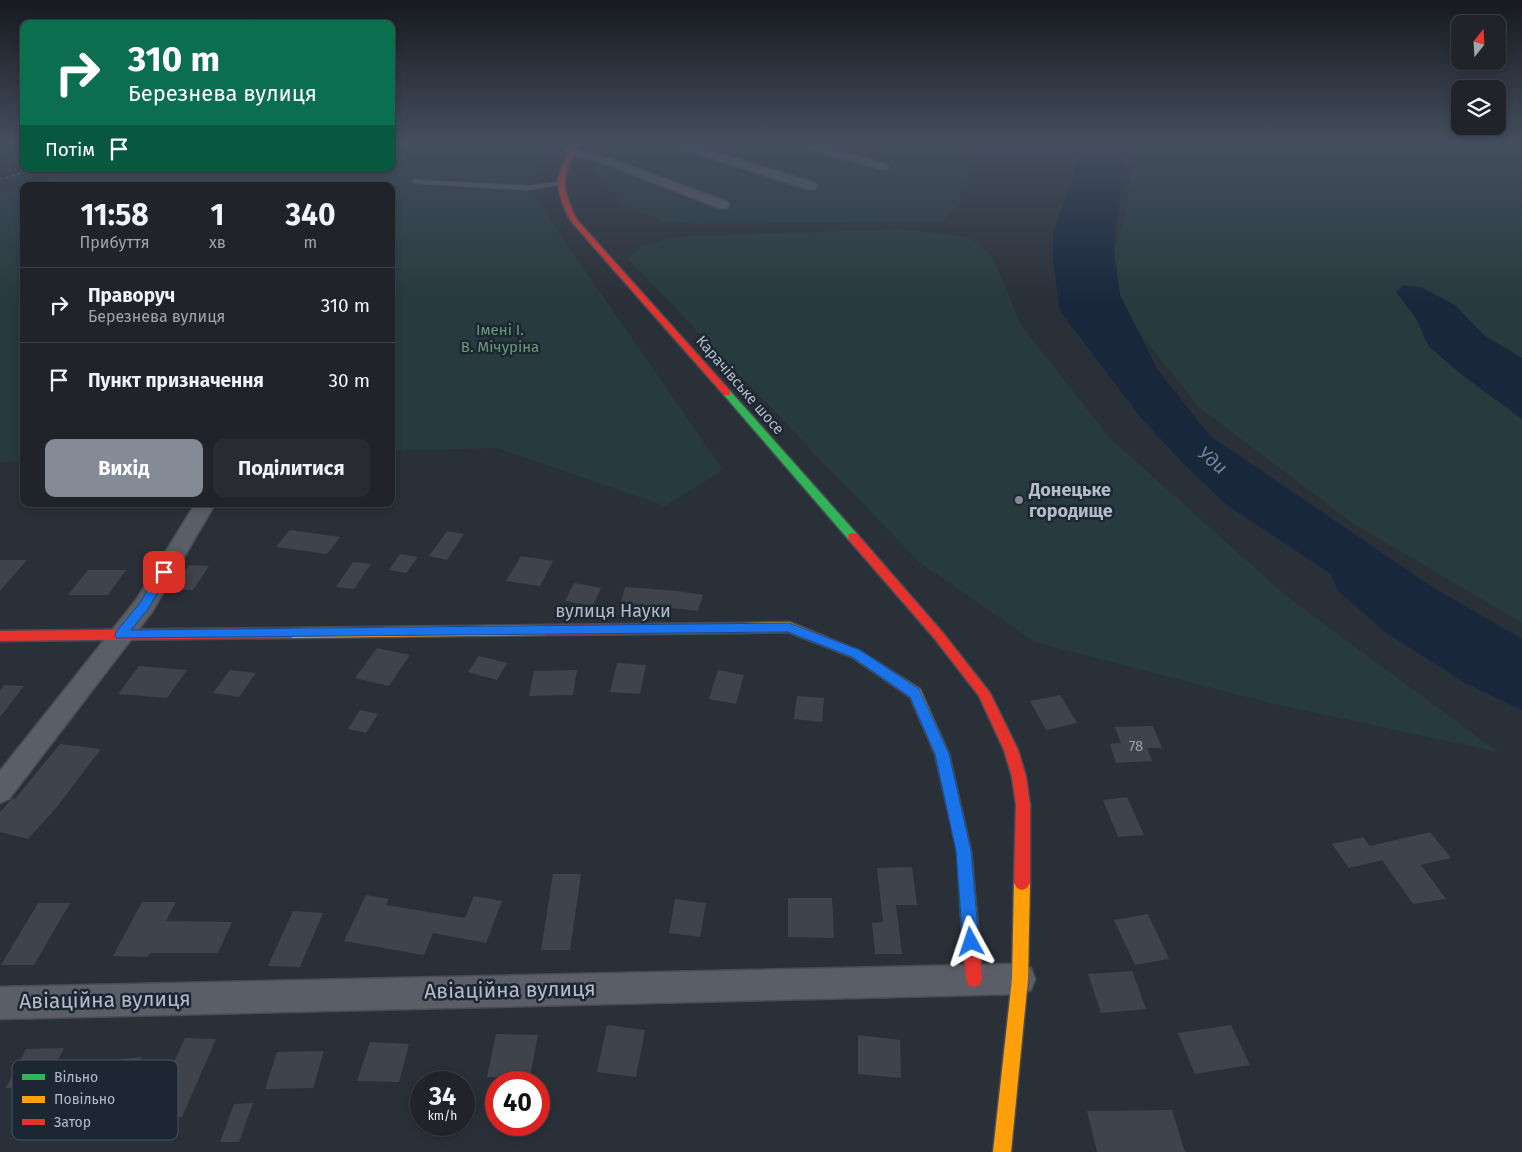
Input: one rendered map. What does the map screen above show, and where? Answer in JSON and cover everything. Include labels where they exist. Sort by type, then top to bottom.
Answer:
[{"type":"main road","name":"Карачівське шосе","points":[[561,195],[574,221],[644,298],[939,636],[984,693],[1011,750],[1019,777],[1023,805],[1020,978],[1002,1152]]},
{"type":"main road","name":"вулиця Науки","points":[[0,636],[789,628],[856,654],[915,693],[942,754],[964,851],[974,979]]},
{"type":"street","points":[[696,195],[723,205]]},
{"type":"street","points":[[0,791],[144,606],[203,507]]},
{"type":"street","name":"Авіаційна вулиця","points":[[0,1003],[1020,978]]},
{"type":"green space","points":[[0,195],[20,195],[20,461],[0,462]]},
{"type":"green space","name":"Імені І. В. Мічуріна","points":[[395,195],[533,195],[723,470],[665,506],[497,448],[395,451]]},
{"type":"green space","points":[[613,195],[962,195],[959,203],[943,222],[698,224],[665,222],[625,206]]},
{"type":"green space","points":[[1128,195],[1522,195],[1522,623],[1351,522],[1200,408],[1134,326],[1120,295],[1114,250],[1126,215]]},
{"type":"green space","name":"Донецьке городище","points":[[900,229],[967,237],[992,256],[1021,325],[1110,438],[1285,595],[1498,752],[1270,703],[1035,642],[919,562],[628,259],[640,246],[675,237]]},
{"type":"water","name":"Уди","points":[[1066,195],[1121,195],[1114,250],[1120,295],[1157,369],[1210,436],[1434,588],[1522,639],[1522,710],[1465,683],[1385,632],[1338,591],[1331,574],[1227,505],[1184,464],[1141,418],[1060,311],[1053,262],[1053,233]]},
{"type":"water","points":[[1404,285],[1423,288],[1455,305],[1484,335],[1522,358],[1522,419],[1466,378],[1429,347],[1415,317],[1396,292]]},
{"type":"building","points":[[290,530],[340,537],[327,554],[276,547]]},
{"type":"building","points":[[447,531],[464,534],[447,560],[429,556]]},
{"type":"building","points":[[400,554],[418,557],[406,573],[389,570]]},
{"type":"building","points":[[521,556],[553,561],[540,586],[506,581]]},
{"type":"building","points":[[0,560],[27,560],[0,591]]},
{"type":"building","points":[[353,562],[371,564],[354,589],[336,587]]},
{"type":"building","points":[[189,565],[209,566],[193,590],[172,589]]},
{"type":"building","points":[[88,570],[126,570],[108,595],[68,595]]},
{"type":"building","points":[[574,583],[601,588],[593,606],[565,601]]},
{"type":"building","points":[[625,587],[703,595],[698,611],[621,602]]},
{"type":"building","points":[[377,648],[410,655],[389,686],[355,678]]},
{"type":"building","points":[[479,656],[507,663],[497,680],[468,672]]},
{"type":"building","points":[[617,663],[646,665],[640,694],[610,692]]},
{"type":"building","points":[[139,666],[187,670],[167,698],[118,694]]},
{"type":"building","points":[[230,670],[256,673],[239,697],[213,693]]},
{"type":"building","points":[[577,670],[573,695],[529,696],[534,671]]},
{"type":"building","points":[[718,670],[744,675],[736,704],[709,699]]},
{"type":"building","points":[[4,685],[24,686],[0,717],[0,691]]},
{"type":"building","points":[[1060,695],[1077,723],[1046,730],[1030,701]]},
{"type":"building","points":[[797,696],[824,698],[822,722],[794,719]]},
{"type":"building","points":[[360,710],[378,714],[366,733],[348,729]]},
{"type":"building","points":[[1153,726],[1162,748],[1147,748],[1152,761],[1116,763],[1110,744],[1121,743],[1115,727]]},
{"type":"building","points":[[60,744],[101,749],[57,807],[28,839],[0,832],[0,812],[13,798],[15,799]]},
{"type":"building","points":[[1127,797],[1144,835],[1118,837],[1103,800]]},
{"type":"building","points":[[1430,832],[1451,858],[1421,865],[1446,899],[1413,904],[1382,860],[1349,868],[1332,844],[1363,837],[1370,846]]},
{"type":"building","points":[[912,867],[917,905],[896,905],[902,954],[875,954],[872,923],[883,922],[877,868]]},
{"type":"building","points":[[553,874],[581,874],[570,950],[541,950]]},
{"type":"building","points":[[366,895],[389,899],[386,905],[465,918],[474,896],[502,901],[486,943],[433,933],[424,955],[344,941]]},
{"type":"building","points":[[788,898],[832,898],[834,938],[788,937]]},
{"type":"building","points":[[675,899],[706,903],[700,937],[669,933]]},
{"type":"building","points":[[142,902],[176,902],[166,921],[232,922],[218,953],[150,953],[148,957],[113,956]]},
{"type":"building","points":[[38,903],[70,903],[34,965],[1,965]]},
{"type":"building","points":[[293,911],[323,913],[300,967],[268,966]]},
{"type":"building","points":[[1148,914],[1169,959],[1135,965],[1114,920]]},
{"type":"building","points":[[1132,971],[1146,1009],[1101,1013],[1088,974]]},
{"type":"building","points":[[607,1025],[645,1030],[636,1077],[597,1072]]},
{"type":"building","points":[[1231,1025],[1250,1065],[1195,1074],[1178,1033]]},
{"type":"building","points":[[496,1034],[538,1035],[531,1071],[488,1071]]},
{"type":"building","points":[[858,1035],[900,1040],[901,1078],[858,1074]]},
{"type":"building","points":[[185,1038],[216,1039],[182,1117],[178,1117],[178,1060],[175,1060]]},
{"type":"building","points":[[370,1042],[409,1044],[399,1082],[357,1081]]},
{"type":"building","points":[[64,1048],[58,1060],[20,1060],[26,1049]]},
{"type":"building","points":[[324,1051],[313,1088],[265,1089],[277,1052]]},
{"type":"building","points":[[142,1057],[141,1060],[115,1060]]},
{"type":"building","points":[[12,1076],[12,1088],[6,1088]]},
{"type":"building","points":[[253,1103],[239,1142],[220,1142],[234,1104]]},
{"type":"building","points":[[1172,1110],[1185,1152],[1097,1152],[1087,1111]]},
{"type":"traffic: fast","points":[[727,393],[853,537]]},
{"type":"traffic: slow","points":[[743,628],[789,627],[856,654],[915,693],[942,754],[964,851],[969,916]]},
{"type":"traffic: slow","points":[[291,633],[547,630]]},
{"type":"traffic: slow","points":[[1002,1152],[1020,979],[1022,883]]},
{"type":"traffic: jam","points":[[563,195],[574,221],[727,393]]},
{"type":"traffic: jam","points":[[853,537],[939,636],[984,693],[1011,750],[1019,777],[1023,805],[1022,883]]},
{"type":"traffic: jam","points":[[547,630],[743,628]]},
{"type":"traffic: jam","points":[[0,636],[291,633]]},
{"type":"traffic: jam","points":[[969,916],[974,979]]},
{"type":"place","name":"Донецьке городище","points":[[1019,500]]},
{"type":"route","points":[[164,572],[144,606],[121,635],[789,628],[856,654],[915,693],[942,754],[964,851],[971,942]]}]
